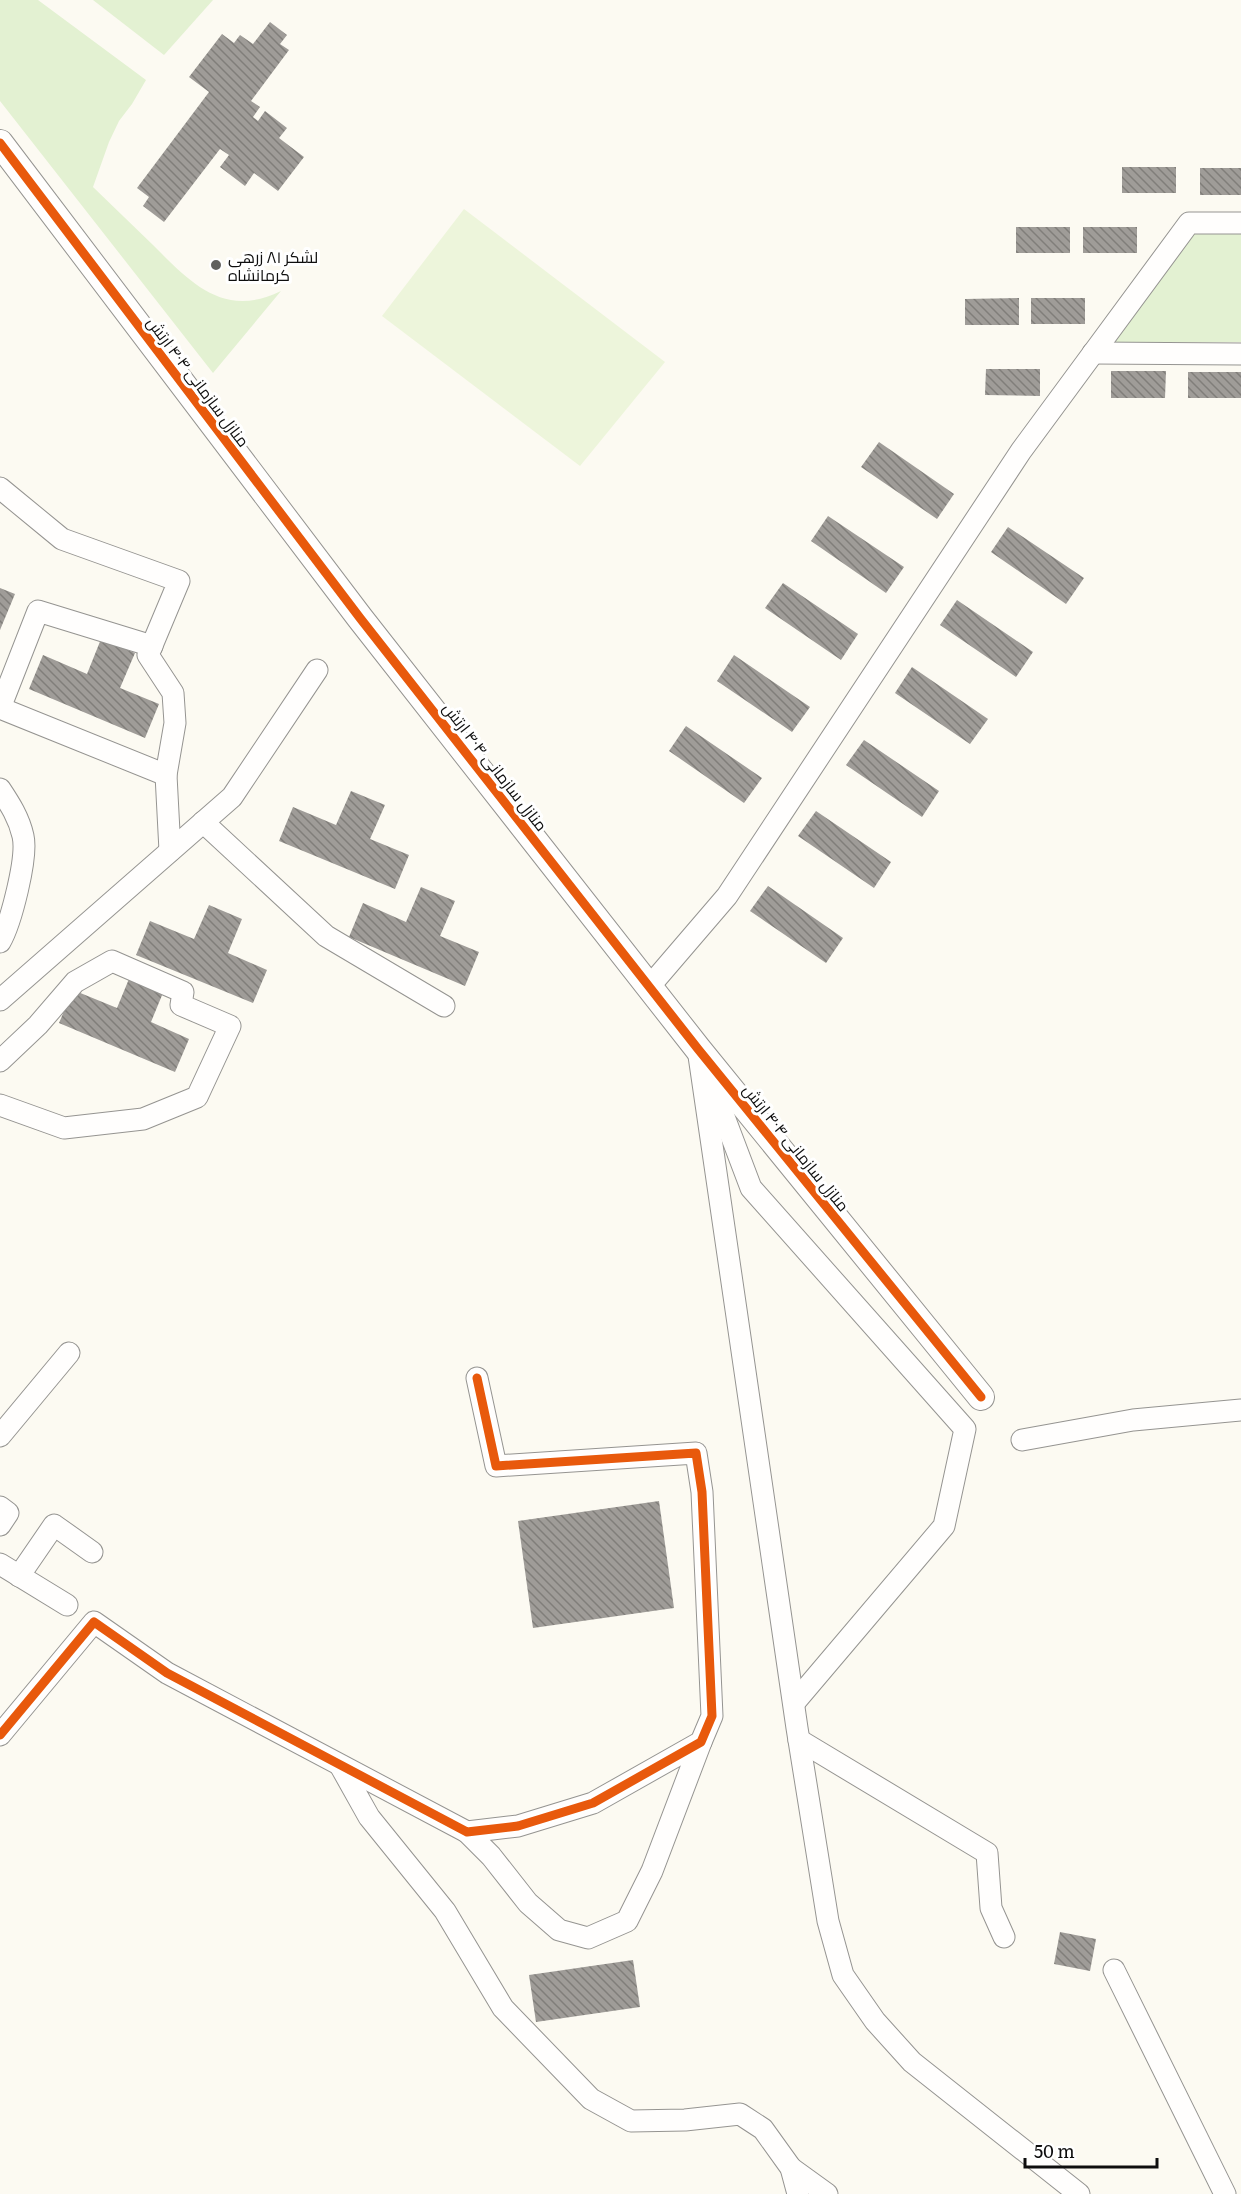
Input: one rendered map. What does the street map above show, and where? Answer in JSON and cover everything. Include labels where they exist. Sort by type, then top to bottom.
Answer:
[{"type":"street","name":"منازل سازمانی ۴۰۴ ارتش","points":[[0,143],[360,618],[698,1049],[981,1397]]},
{"type":"street","points":[[649,987],[727,896],[1021,451],[1189,223],[1241,223]]},
{"type":"street","points":[[1093,353],[1241,354]]},
{"type":"street","points":[[0,488],[62,539],[179,581],[148,655],[173,693],[175,723],[166,775],[170,851]]},
{"type":"street","points":[[152,646],[38,611],[0,708],[166,775]]},
{"type":"street","points":[[0,1000],[232,797],[317,670]]},
{"type":"street","points":[[0,789],[14,809],[24,838],[19,886],[0,942]]},
{"type":"street","points":[[203,822],[326,936],[444,1006]]},
{"type":"street","points":[[0,1061],[38,1025],[75,982],[112,961],[183,992],[181,1005],[230,1026],[196,1097],[142,1119],[64,1128],[0,1105]]},
{"type":"street","points":[[698,1049],[751,1188],[965,1429],[944,1526],[794,1703]]},
{"type":"street","points":[[698,1049],[799,1740],[828,1921],[843,1975],[875,2021],[912,2062],[1079,2194]]},
{"type":"street","points":[[0,1436],[69,1353]]},
{"type":"street","points":[[0,1735],[94,1622],[167,1673],[466,1832],[491,1856],[528,1903],[559,1930],[588,1938],[627,1921],[652,1871],[712,1716],[702,1492],[696,1453],[496,1466],[477,1378]]},
{"type":"street","points":[[1022,1440],[1133,1420],[1241,1410]]},
{"type":"street","points":[[0,1507],[8,1513],[0,1525]]},
{"type":"street","points":[[19,1576],[54,1525],[92,1552]]},
{"type":"street","points":[[0,1564],[68,1605]]},
{"type":"street","points":[[799,1740],[987,1853],[991,1908],[1004,1937]]},
{"type":"street","points":[[466,1832],[518,1826],[593,1803],[701,1742]]},
{"type":"street","points":[[341,1767],[369,1817],[445,1911],[503,2008],[591,2099],[631,2121],[686,2120],[740,2114],[762,2129],[791,2168],[827,2194]]},
{"type":"street","points":[[1114,1970],[1225,2194]]},
{"type":"street","points":[[791,2168],[798,2194]]},
{"type":"green space","points":[[0,0],[38,0],[146,80],[119,121],[93,187],[181,272],[210,293],[225,299],[242,301],[261,299],[281,291],[213,373],[0,101]]},
{"type":"green space","points":[[93,0],[213,0],[164,55]]},
{"type":"green space","points":[[464,209],[665,362],[580,466],[382,316]]},
{"type":"green space","points":[[1241,230],[1241,342],[1112,342],[1191,231]]},
{"type":"building","points":[[270,22],[287,35],[280,44],[289,50],[251,101],[260,107],[253,117],[258,121],[265,111],[287,128],[279,138],[304,157],[278,191],[254,173],[245,186],[220,167],[229,155],[220,149],[164,222],[143,206],[149,197],[137,188],[209,92],[189,77],[222,34],[234,43],[240,35],[253,44]]},
{"type":"building","points":[[1122,167],[1176,167],[1176,193],[1122,193]]},
{"type":"building","points":[[1200,168],[1241,168],[1241,195],[1200,195]]},
{"type":"building","points":[[1016,227],[1070,227],[1070,253],[1016,253]]},
{"type":"building","points":[[1083,227],[1137,227],[1137,253],[1083,253]]},
{"type":"building","points":[[1019,298],[1019,325],[965,325],[965,299]]},
{"type":"building","points":[[1031,298],[1085,298],[1085,324],[1031,324]]},
{"type":"building","points":[[986,369],[1040,369],[1040,396],[985,395]]},
{"type":"building","points":[[1111,371],[1166,371],[1165,398],[1111,398]]},
{"type":"building","points":[[1188,372],[1241,372],[1241,398],[1188,398]]},
{"type":"building","points":[[879,442],[954,494],[937,519],[861,467]]},
{"type":"building","points":[[828,516],[904,567],[886,593],[811,541]]},
{"type":"building","points":[[1008,527],[1084,578],[1066,604],[991,552]]},
{"type":"building","points":[[783,583],[858,634],[841,660],[765,608]]},
{"type":"building","points":[[0,588],[15,594],[0,630]]},
{"type":"building","points":[[957,600],[1033,652],[1016,677],[940,625]]},
{"type":"building","points":[[101,639],[135,653],[120,688],[159,704],[145,738],[29,689],[43,655],[87,674]]},
{"type":"building","points":[[734,655],[810,707],[792,732],[717,681]]},
{"type":"building","points":[[912,667],[988,719],[970,744],[895,693]]},
{"type":"building","points":[[686,726],[762,778],[744,803],[669,751]]},
{"type":"building","points":[[864,740],[939,791],[922,817],[846,765]]},
{"type":"building","points":[[351,791],[385,805],[370,839],[409,855],[395,889],[279,841],[293,807],[336,825]]},
{"type":"building","points":[[816,811],[891,862],[874,888],[798,836]]},
{"type":"building","points":[[768,886],[843,938],[826,963],[750,911]]},
{"type":"building","points":[[421,887],[455,901],[440,936],[479,952],[465,986],[349,937],[363,903],[406,922]]},
{"type":"building","points":[[209,905],[242,919],[228,953],[267,970],[253,1003],[136,955],[150,921],[194,939]]},
{"type":"building","points":[[131,974],[165,988],[151,1022],[189,1039],[175,1072],[59,1023],[73,990],[117,1008]]},
{"type":"building","points":[[659,1501],[674,1608],[533,1628],[518,1521]]},
{"type":"building","points":[[1060,1932],[1096,1939],[1090,1971],[1054,1964]]},
{"type":"building","points":[[633,1960],[640,2007],[536,2022],[529,1975]]},
{"type":"cycle path","points":[[0,143],[360,618],[698,1049],[981,1397]]},
{"type":"cycle path","points":[[0,1735],[94,1622],[167,1673],[467,1832],[518,1826],[593,1803],[701,1742],[712,1716],[702,1492],[696,1453],[496,1466],[477,1378]]},
{"type":"place","name":"لشکر ۸۱ زرهی کرمانشاه","points":[[216,265]]}]
